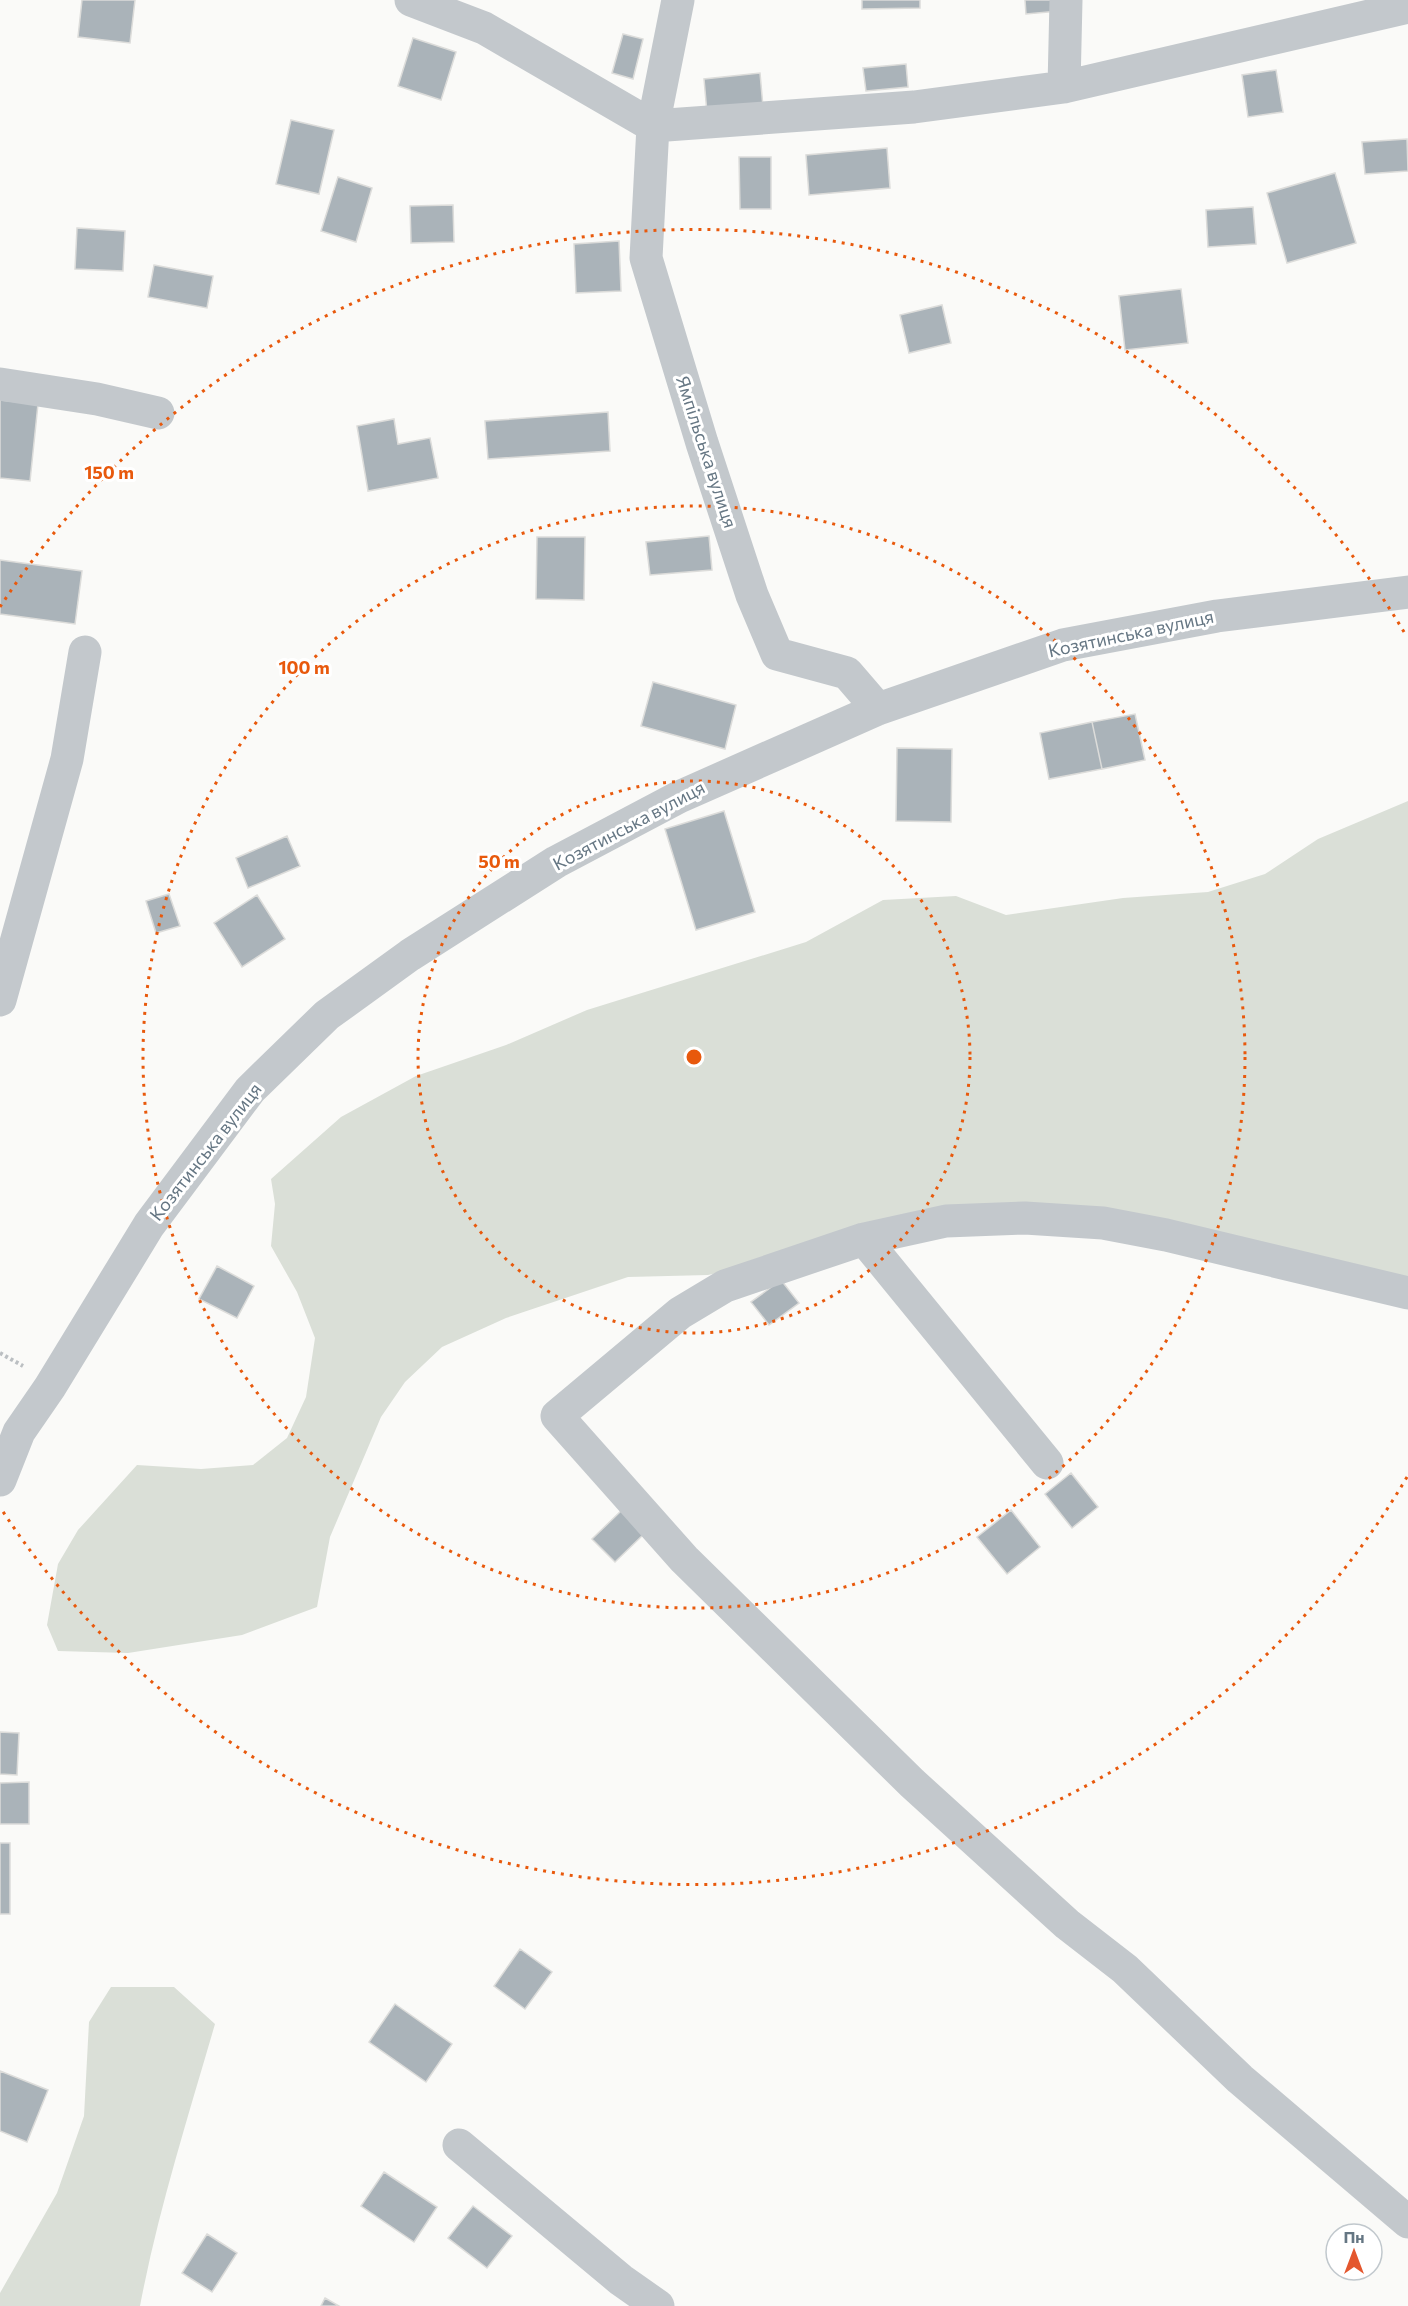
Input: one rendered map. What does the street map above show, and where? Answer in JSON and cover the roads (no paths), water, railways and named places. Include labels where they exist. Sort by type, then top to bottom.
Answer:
[{"type":"street","points":[[411,0],[484,28],[653,126],[914,107],[1064,87],[1388,7]]},
{"type":"street","points":[[653,126],[678,0]]},
{"type":"street","points":[[1064,87],[1066,0]]},
{"type":"street","name":"Ямпільська вулиця","points":[[653,126],[646,258],[702,443],[752,596],[777,654],[847,673],[878,709]]},
{"type":"street","points":[[0,384],[98,399],[158,413]]},
{"type":"street","name":"Козятинська вулиця","points":[[0,1480],[19,1432],[50,1387],[149,1225],[250,1090],[327,1015],[410,955],[556,862],[679,796],[878,709],[1063,645],[1218,616],[1408,592]]},
{"type":"street","points":[[0,1000],[67,759],[85,652]]},
{"type":"street","points":[[1408,1293],[1166,1235],[1102,1223],[1025,1218],[946,1221],[864,1239],[725,1286],[680,1313],[557,1416],[684,1559],[912,1783],[1067,1924],[1125,1970],[1240,2079],[1408,2222]]},
{"type":"street","points":[[864,1239],[1047,1463]]},
{"type":"street","points":[[459,2145],[612,2272],[658,2306]]}]
